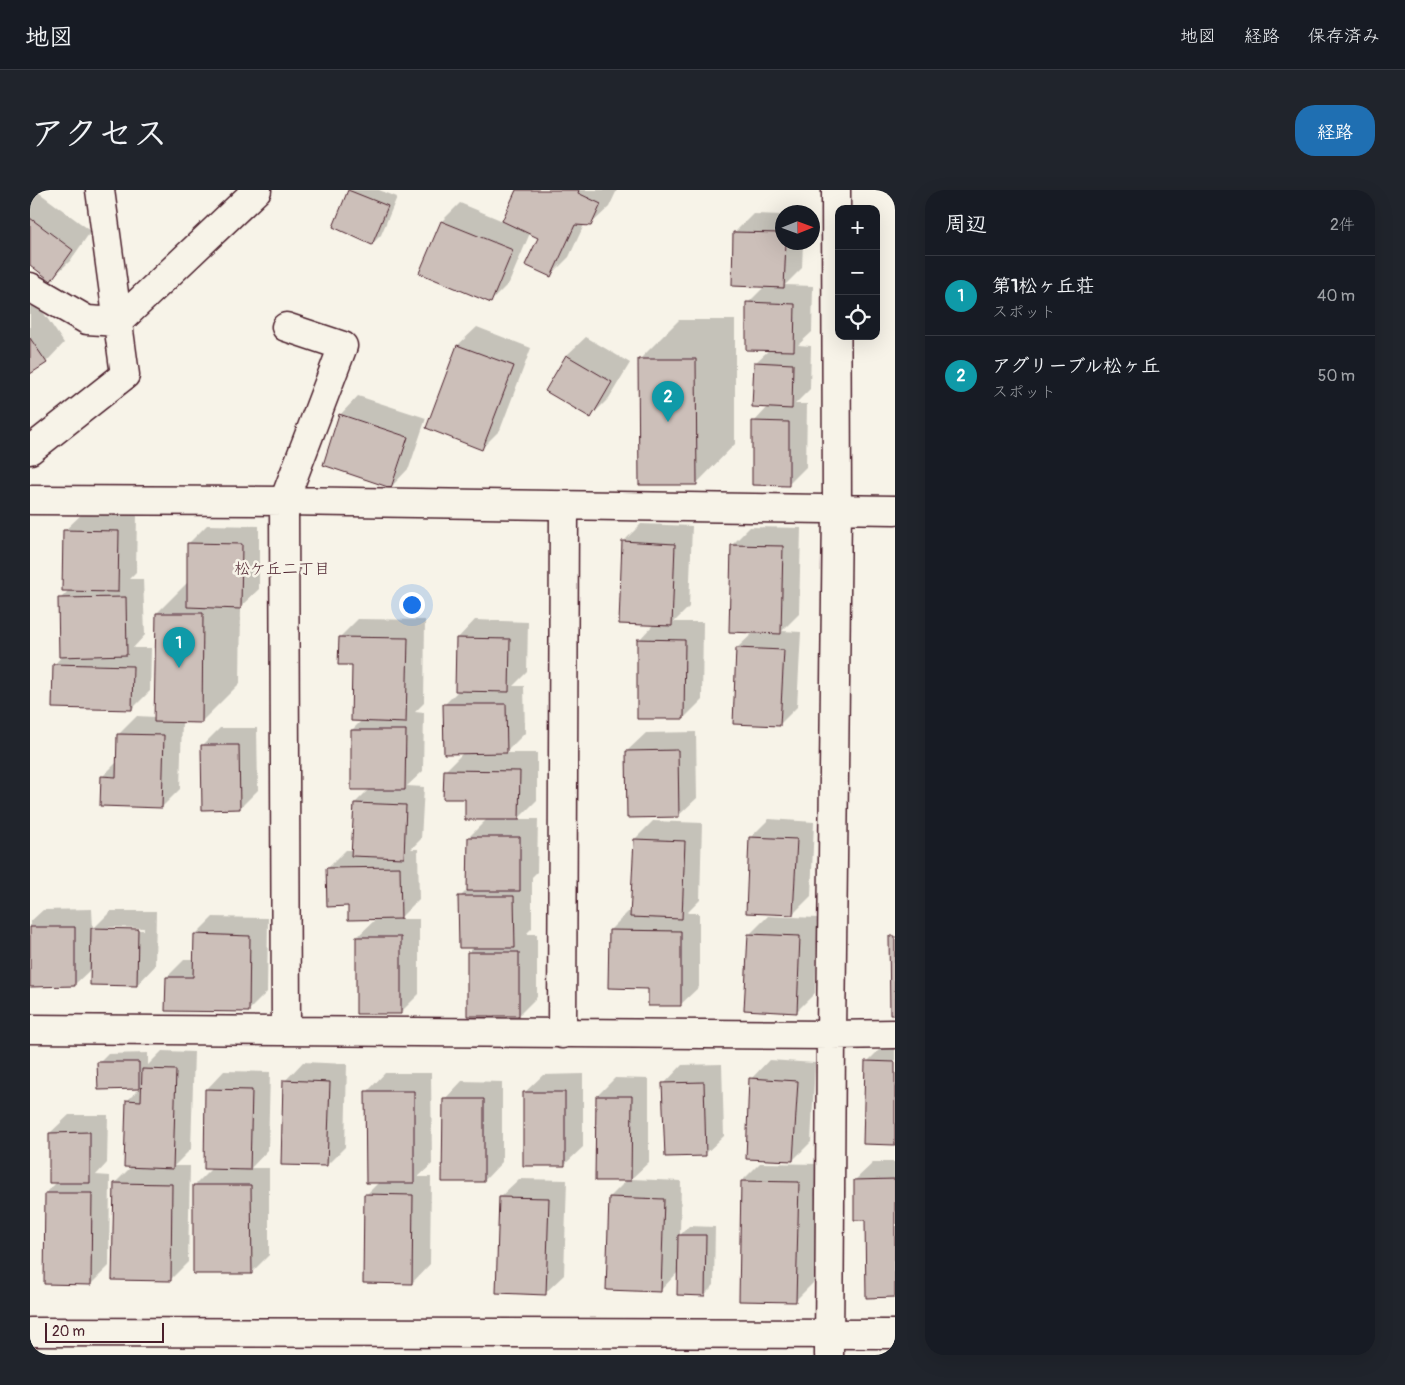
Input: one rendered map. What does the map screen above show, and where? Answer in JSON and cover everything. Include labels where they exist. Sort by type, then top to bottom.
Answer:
[{"type":"street","points":[[30,450],[125,375],[100,190]]},
{"type":"street","points":[[30,288],[87,320],[118,322],[257,190]]},
{"type":"street","points":[[830,1344],[830,1036],[836,509],[836,190]]},
{"type":"street","points":[[286,327],[343,346],[284,501],[286,1031]]},
{"type":"street","points":[[30,500],[284,501],[895,510]]},
{"type":"street","points":[[562,1034],[564,506]]},
{"type":"street","points":[[30,1029],[830,1036],[895,1034]]},
{"type":"street","points":[[30,1332],[830,1344],[895,1334]]},
{"type":"building","points":[[348,190],[388,206],[372,245],[333,227]]},
{"type":"building","points":[[516,190],[579,190],[578,193],[601,204],[591,226],[575,225],[551,277],[525,265],[538,238],[502,221]]},
{"type":"building","points":[[30,218],[73,250],[51,281],[30,265]]},
{"type":"building","points":[[441,221],[513,250],[491,303],[419,273]]},
{"type":"building","points":[[733,232],[775,233],[775,250],[786,250],[784,288],[732,286]]},
{"type":"building","points":[[746,302],[795,304],[794,351],[746,350]]},
{"type":"building","points":[[30,338],[47,363],[30,374]]},
{"type":"building","points":[[457,345],[514,366],[482,450],[426,428]]},
{"type":"building","points":[[566,355],[612,382],[591,418],[545,391]]},
{"type":"building","points":[[638,359],[696,359],[697,485],[639,485]]},
{"type":"building","points":[[754,362],[793,364],[792,409],[752,407]]},
{"type":"building","points":[[339,414],[408,437],[391,488],[323,465]]},
{"type":"building","points":[[752,421],[789,422],[789,486],[752,485]]},
{"type":"building","points":[[63,530],[119,531],[118,592],[62,591]]},
{"type":"building","points":[[622,541],[675,544],[672,626],[619,624]]},
{"type":"building","points":[[187,543],[242,544],[241,609],[187,607]]},
{"type":"building","points":[[731,545],[783,546],[781,634],[729,632]]},
{"type":"building","points":[[126,597],[127,655],[59,657],[58,598]]},
{"type":"building","points":[[156,613],[203,613],[202,723],[154,722]]},
{"type":"building","points":[[339,637],[408,638],[406,723],[351,721],[352,665],[338,665]]},
{"type":"building","points":[[456,638],[510,639],[509,692],[455,691]]},
{"type":"building","points":[[637,639],[685,640],[684,719],[637,719]]},
{"type":"building","points":[[736,648],[784,650],[780,726],[733,724]]},
{"type":"building","points":[[53,664],[133,666],[132,710],[52,708]]},
{"type":"building","points":[[443,704],[506,704],[507,753],[444,754]]},
{"type":"building","points":[[351,730],[406,730],[405,790],[351,790]]},
{"type":"building","points":[[117,734],[164,735],[162,808],[100,806],[101,776],[116,777]]},
{"type":"building","points":[[201,745],[239,745],[240,809],[202,810]]},
{"type":"building","points":[[678,750],[679,817],[627,818],[626,751]]},
{"type":"building","points":[[444,770],[520,771],[519,820],[465,820],[465,799],[443,799]]},
{"type":"building","points":[[354,803],[406,805],[404,858],[351,856]]},
{"type":"building","points":[[468,837],[520,837],[520,891],[467,891]]},
{"type":"building","points":[[749,837],[797,839],[793,915],[746,913]]},
{"type":"building","points":[[634,839],[685,841],[682,919],[630,917]]},
{"type":"building","points":[[400,867],[401,919],[348,920],[348,906],[327,907],[326,868]]},
{"type":"building","points":[[458,896],[514,896],[515,948],[459,948]]},
{"type":"building","points":[[30,927],[75,927],[75,986],[30,987]]},
{"type":"building","points":[[91,928],[138,929],[137,986],[90,985]]},
{"type":"building","points":[[609,930],[681,931],[681,1006],[648,1006],[648,989],[608,988]]},
{"type":"building","points":[[194,934],[250,936],[249,1012],[165,1011],[166,977],[193,977]]},
{"type":"building","points":[[748,934],[800,936],[797,1013],[744,1010]]},
{"type":"building","points":[[889,936],[895,936],[895,1015],[890,1015]]},
{"type":"building","points":[[356,937],[401,937],[401,1014],[356,1014]]},
{"type":"building","points":[[467,952],[519,952],[519,1016],[467,1016]]},
{"type":"building","points":[[865,1061],[895,1062],[895,1145],[863,1144]]},
{"type":"building","points":[[97,1062],[139,1062],[139,1089],[98,1090]]},
{"type":"building","points":[[142,1069],[176,1070],[173,1169],[124,1167],[126,1100],[141,1101]]},
{"type":"building","points":[[749,1078],[798,1081],[793,1161],[746,1159]]},
{"type":"building","points":[[283,1080],[330,1082],[327,1166],[281,1165]]},
{"type":"building","points":[[704,1082],[706,1156],[665,1157],[662,1083]]},
{"type":"building","points":[[205,1089],[252,1090],[250,1170],[204,1169]]},
{"type":"building","points":[[365,1091],[414,1091],[414,1183],[366,1183]]},
{"type":"building","points":[[523,1092],[565,1092],[565,1166],[523,1166]]},
{"type":"building","points":[[596,1096],[632,1096],[631,1181],[595,1181]]},
{"type":"building","points":[[443,1099],[484,1099],[484,1182],[442,1182]]},
{"type":"building","points":[[90,1132],[90,1183],[49,1183],[49,1133]]},
{"type":"building","points":[[895,1179],[895,1297],[866,1298],[865,1220],[854,1220],[854,1180]]},
{"type":"building","points":[[741,1181],[799,1182],[796,1302],[739,1301]]},
{"type":"building","points":[[114,1183],[172,1184],[171,1281],[112,1280]]},
{"type":"building","points":[[193,1185],[251,1185],[252,1274],[193,1274]]},
{"type":"building","points":[[45,1193],[92,1193],[91,1285],[44,1284]]},
{"type":"building","points":[[364,1194],[413,1195],[412,1284],[363,1283]]},
{"type":"building","points":[[499,1197],[549,1198],[546,1295],[496,1293]]},
{"type":"building","points":[[609,1197],[664,1199],[661,1292],[606,1290]]},
{"type":"building","points":[[678,1235],[706,1235],[705,1296],[677,1295]]},
{"type":"place","name":"アグリーブル松ヶ丘","points":[[668,422]]},
{"type":"place","name":"第1松ヶ丘荘","points":[[179,668]]},
{"type":"district","name":"松ケ丘二丁目","points":[[282,568]]}]
